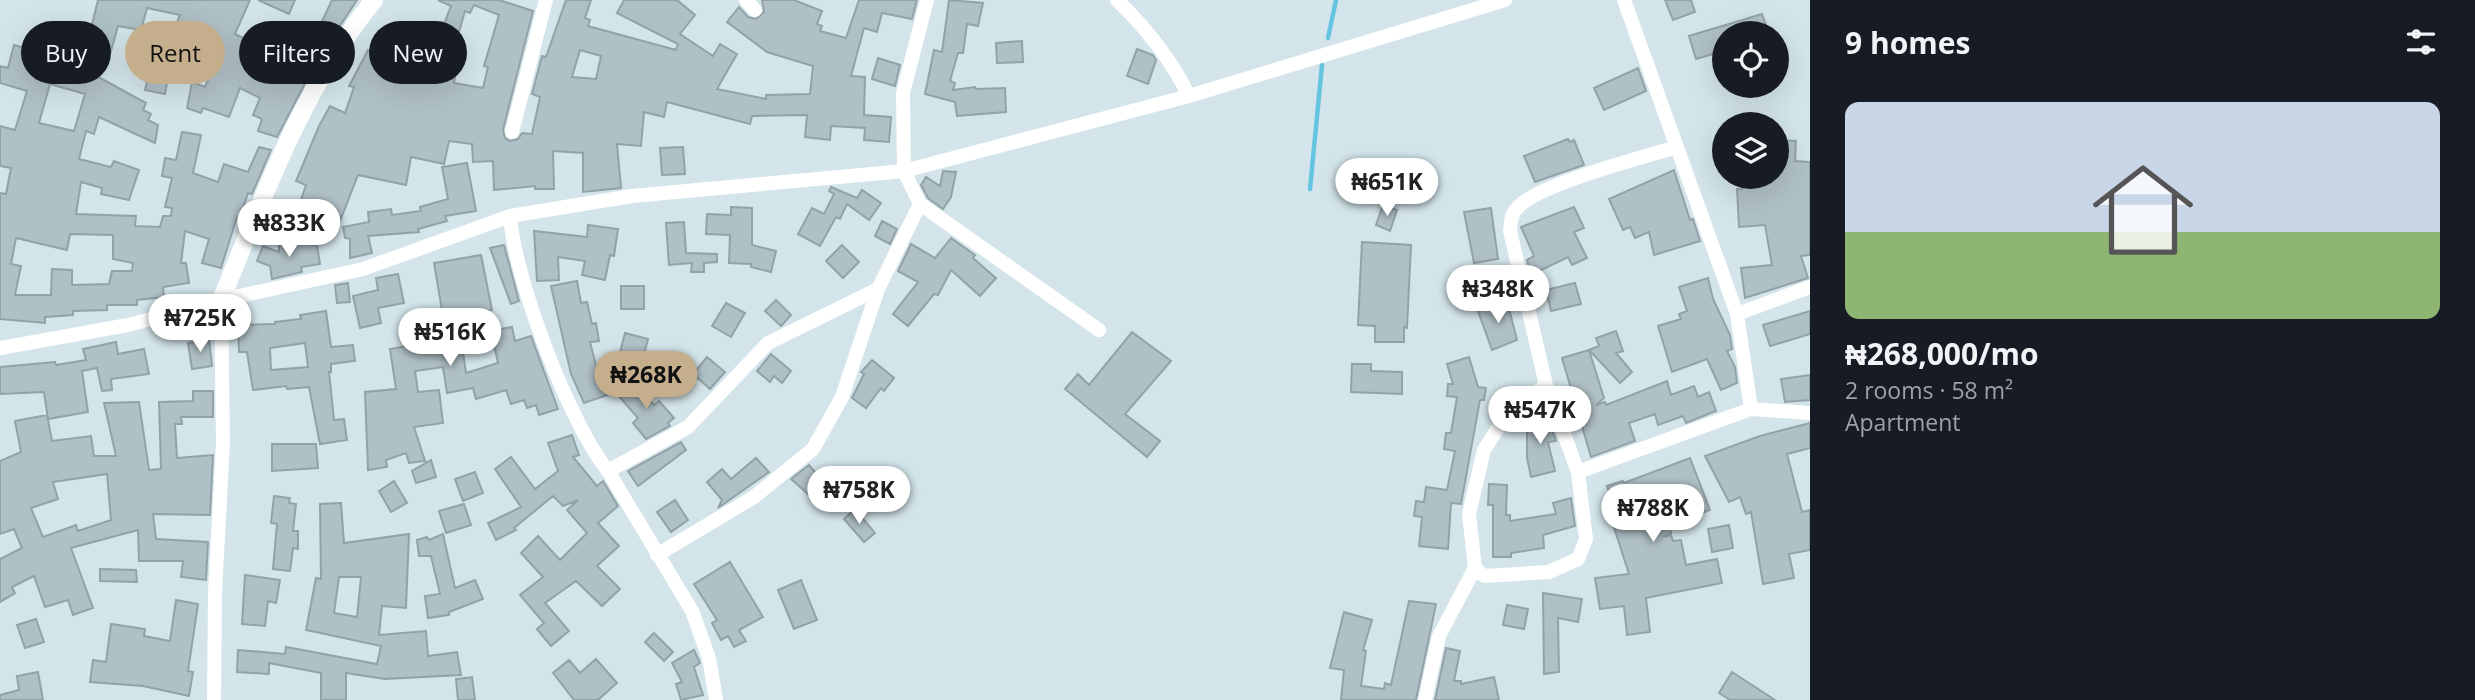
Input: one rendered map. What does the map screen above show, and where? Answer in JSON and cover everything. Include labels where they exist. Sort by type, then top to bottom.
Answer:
[{"type":"street","points":[[214,700],[215,593],[223,443],[221,300],[289,136],[324,73],[374,0]]},
{"type":"street","points":[[512,132],[546,0]]},
{"type":"street","points":[[927,0],[903,93],[904,171],[920,204],[1099,330]]},
{"type":"street","points":[[1117,0],[1139,20],[1174,65],[1189,96]]},
{"type":"street","points":[[0,348],[128,325],[221,300],[363,268],[510,216],[632,196],[904,171],[1189,96],[1474,4],[1505,0]]},
{"type":"street","points":[[1624,0],[1737,314],[1751,409]]},
{"type":"street","points":[[1475,568],[1484,576],[1549,572],[1578,559],[1586,539],[1578,472],[1546,385],[1510,231],[1512,215],[1520,204],[1564,183],[1677,147]]},
{"type":"street","points":[[657,555],[754,497],[813,449],[842,397],[878,289],[920,204]]},
{"type":"street","points":[[510,216],[512,240],[554,368],[593,452],[608,471],[691,611],[709,658],[716,700]]},
{"type":"street","points":[[1737,314],[1810,287]]},
{"type":"street","points":[[608,471],[688,427],[768,343],[820,320],[878,289]]},
{"type":"street","points":[[1425,700],[1440,636],[1475,568],[1469,514],[1484,450],[1507,414],[1546,385]]},
{"type":"street","points":[[1578,472],[1751,409],[1810,413]]},
{"type":"building","points":[[98,0],[250,0],[235,34],[239,36],[239,84],[305,84],[277,137],[258,131],[262,119],[253,115],[260,98],[240,88],[229,117],[203,108],[201,113],[187,108],[192,84],[205,87],[206,84],[225,84],[225,21],[178,21],[180,15],[147,8],[143,21],[125,21],[125,27],[118,26],[111,51],[111,21],[93,21]]},
{"type":"building","points":[[258,0],[295,0],[289,14]]},
{"type":"building","points":[[332,0],[357,0],[343,21],[322,21]]},
{"type":"building","points":[[438,0],[499,0],[533,11],[503,130],[505,138],[510,141],[518,139],[522,133],[532,134],[540,97],[532,94],[542,56],[546,57],[566,0],[591,0],[585,18],[590,20],[588,26],[676,50],[678,44],[617,13],[624,0],[677,0],[695,15],[680,34],[713,56],[720,44],[737,54],[717,89],[766,99],[766,95],[810,94],[813,66],[767,52],[727,22],[739,7],[748,17],[756,19],[764,12],[762,0],[794,0],[822,11],[817,24],[822,26],[820,31],[846,38],[859,0],[917,0],[912,19],[882,13],[877,32],[864,28],[851,76],[865,77],[864,115],[891,117],[889,142],[864,140],[865,128],[831,126],[830,140],[805,137],[807,115],[752,116],[750,124],[667,102],[664,117],[644,112],[641,146],[617,144],[621,188],[583,192],[583,153],[553,151],[554,189],[535,189],[535,186],[494,190],[493,161],[473,162],[472,144],[449,141],[444,164],[411,157],[406,185],[358,175],[340,221],[316,216],[313,230],[283,223],[286,212],[296,215],[306,185],[296,181],[319,126],[330,106],[345,113],[354,87],[349,86],[355,84],[355,75],[368,50],[369,84],[460,84],[483,88],[488,67],[484,66],[499,15],[474,5],[470,13],[465,11],[462,21],[445,21],[451,6]],"holes":[[[580,50],[601,56],[596,79],[572,77]]]},
{"type":"building","points":[[949,0],[983,3],[978,26],[967,24],[963,53],[958,53],[950,81],[955,83],[953,90],[975,87],[1005,88],[1006,112],[957,116],[955,102],[925,94],[934,50],[942,52]]},
{"type":"building","points":[[1665,0],[1691,0],[1695,12],[1673,20]]},
{"type":"building","points":[[1762,14],[1765,21],[1739,21]]},
{"type":"building","points":[[1712,29],[1712,54],[1696,59],[1689,36]]},
{"type":"building","points":[[1022,41],[1023,62],[997,63],[996,43]]},
{"type":"building","points":[[14,45],[21,47],[21,84],[111,84],[146,103],[143,110],[151,114],[148,120],[158,125],[155,143],[99,117],[94,134],[86,131],[79,159],[111,167],[114,161],[139,170],[129,200],[101,194],[102,188],[81,182],[76,214],[136,216],[135,226],[160,227],[163,216],[171,216],[172,208],[165,207],[172,178],[162,176],[165,158],[176,160],[182,132],[201,135],[193,173],[218,182],[224,164],[248,172],[259,147],[271,150],[252,194],[248,193],[240,218],[237,217],[221,268],[202,263],[209,239],[185,231],[181,263],[186,263],[189,283],[163,287],[164,297],[137,300],[137,305],[107,305],[107,310],[73,311],[73,315],[45,317],[45,323],[0,319],[0,193],[6,194],[11,168],[0,166],[0,126],[15,130],[27,91],[0,83],[0,66],[8,68]],"holes":[[[50,84],[85,94],[74,131],[39,123]],[[70,234],[113,235],[113,259],[133,263],[132,271],[112,271],[109,284],[72,285],[72,270],[52,269],[51,295],[15,295],[21,266],[11,264],[16,238],[67,250]]]},
{"type":"building","points":[[1137,49],[1153,55],[1156,60],[1148,84],[1127,76]]},
{"type":"building","points":[[878,58],[900,65],[895,86],[872,79]]},
{"type":"building","points":[[1638,68],[1646,91],[1604,110],[1594,88]]},
{"type":"building","points":[[146,84],[167,84],[165,94],[145,90]]},
{"type":"building","points":[[1568,139],[1570,142],[1574,140],[1584,165],[1535,182],[1524,156]]},
{"type":"building","points":[[1789,141],[1796,141],[1795,161],[1810,162],[1810,255],[1801,256],[1808,278],[1745,298],[1741,268],[1772,265],[1765,225],[1739,227],[1737,189],[1789,189]]},
{"type":"building","points":[[683,147],[685,174],[662,175],[660,148]]},
{"type":"building","points":[[467,163],[476,211],[445,216],[447,221],[418,229],[419,232],[368,236],[372,253],[350,258],[350,239],[345,238],[343,227],[369,222],[368,212],[391,209],[392,215],[421,211],[420,207],[448,199],[442,167]]},
{"type":"building","points":[[1674,170],[1690,220],[1693,219],[1700,241],[1654,255],[1649,232],[1635,238],[1630,227],[1623,230],[1609,199]]},
{"type":"building","points":[[943,171],[956,172],[951,197],[943,209],[928,198],[921,185],[926,177],[940,186]]},
{"type":"building","points":[[831,187],[857,198],[862,190],[881,203],[869,220],[847,204],[840,219],[836,217],[820,246],[798,234],[812,208],[824,214],[834,194],[829,191]]},
{"type":"building","points":[[1383,205],[1397,210],[1390,231],[1376,225]]},
{"type":"building","points":[[731,207],[752,208],[752,245],[776,251],[771,272],[751,267],[751,264],[729,263],[730,235],[706,234],[707,214],[731,215]]},
{"type":"building","points":[[1574,207],[1584,228],[1574,232],[1587,258],[1572,265],[1568,257],[1531,275],[1527,260],[1534,256],[1521,227]]},
{"type":"building","points":[[1491,208],[1498,259],[1474,263],[1464,212]]},
{"type":"building","points":[[882,221],[897,229],[890,244],[875,236]]},
{"type":"building","points":[[684,222],[686,253],[717,254],[717,262],[704,263],[704,272],[691,272],[692,263],[669,265],[666,223]]},
{"type":"building","points":[[588,225],[618,229],[614,256],[610,255],[605,280],[582,275],[585,261],[558,257],[559,280],[537,281],[534,231],[587,237]]},
{"type":"building","points":[[951,238],[975,255],[973,258],[996,278],[980,296],[951,270],[938,295],[934,294],[908,326],[893,314],[918,282],[898,271],[911,244],[935,258]]},
{"type":"building","points":[[1362,242],[1411,245],[1404,342],[1375,342],[1375,326],[1358,325]]},
{"type":"building","points":[[279,243],[317,245],[320,264],[301,267],[302,272],[272,279],[270,266],[257,261],[263,246],[279,252]]},
{"type":"building","points":[[504,245],[519,301],[511,304],[490,248]]},
{"type":"building","points":[[842,245],[859,262],[843,278],[826,261]]},
{"type":"building","points":[[481,255],[492,310],[458,317],[466,373],[498,363],[491,331],[512,327],[515,341],[531,336],[558,409],[539,415],[536,405],[527,408],[524,400],[511,404],[506,390],[476,399],[473,388],[447,393],[443,367],[415,371],[418,392],[439,390],[443,423],[414,427],[425,461],[409,463],[406,453],[386,460],[387,467],[368,470],[365,392],[396,389],[390,349],[413,345],[411,319],[443,316],[434,263]]},
{"type":"building","points":[[398,274],[404,303],[378,308],[381,323],[360,328],[353,296],[378,290],[376,278]]},
{"type":"building","points":[[1708,278],[1713,299],[1730,335],[1732,349],[1727,351],[1735,367],[1737,383],[1721,390],[1707,359],[1672,372],[1658,326],[1681,319],[1679,314],[1687,311],[1679,287]]},
{"type":"building","points":[[577,281],[581,303],[587,302],[592,324],[596,323],[599,341],[590,342],[597,369],[604,367],[610,394],[584,403],[571,374],[551,286]]},
{"type":"building","points":[[348,283],[350,302],[337,303],[335,285]]},
{"type":"building","points":[[1575,283],[1581,304],[1551,311],[1546,290]]},
{"type":"building","points":[[621,286],[644,286],[644,309],[621,309]]},
{"type":"building","points":[[776,300],[791,315],[781,326],[765,311]]},
{"type":"building","points":[[1507,301],[1517,340],[1492,350],[1478,311]]},
{"type":"building","points":[[726,303],[745,313],[731,337],[712,326]]},
{"type":"building","points":[[326,311],[331,347],[353,345],[355,361],[331,364],[329,372],[334,420],[344,419],[347,440],[320,444],[309,387],[287,389],[286,386],[253,390],[247,352],[239,352],[238,325],[275,324],[301,319],[300,315]],"holes":[[[305,343],[308,367],[271,370],[270,348]]]},
{"type":"building","points":[[1810,311],[1810,334],[1770,346],[1763,325]]},
{"type":"building","points":[[1616,331],[1623,351],[1616,353],[1632,372],[1620,383],[1589,350],[1599,346],[1596,338]]},
{"type":"building","points":[[1132,332],[1171,361],[1125,414],[1160,441],[1147,457],[1065,389],[1078,374],[1089,385]]},
{"type":"building","points":[[625,333],[648,339],[642,362],[619,356]]},
{"type":"building","points":[[209,340],[212,366],[192,369],[188,343]]},
{"type":"building","points":[[116,342],[118,354],[144,349],[149,374],[111,379],[112,390],[102,391],[97,368],[82,371],[88,412],[48,419],[44,392],[0,394],[0,367],[55,362],[56,365],[86,360],[83,349]]},
{"type":"building","points":[[1589,350],[1604,398],[1596,405],[1605,402],[1606,405],[1667,381],[1671,395],[1694,386],[1698,397],[1709,392],[1716,411],[1686,423],[1683,416],[1658,425],[1655,414],[1629,423],[1635,441],[1591,457],[1562,358]]},
{"type":"building","points":[[771,354],[791,371],[782,383],[774,376],[770,382],[757,371]]},
{"type":"building","points":[[707,357],[725,372],[710,389],[693,374]]},
{"type":"building","points":[[1469,357],[1478,387],[1486,388],[1484,400],[1480,400],[1461,504],[1451,503],[1448,549],[1419,546],[1422,517],[1414,516],[1416,501],[1424,502],[1426,487],[1447,490],[1455,451],[1444,449],[1446,433],[1451,433],[1457,397],[1447,396],[1448,384],[1453,384],[1447,364]]},
{"type":"building","points":[[872,360],[894,378],[884,391],[881,388],[866,408],[852,398],[864,374],[861,372]]},
{"type":"building","points":[[1352,364],[1371,364],[1371,371],[1402,372],[1402,394],[1351,392]]},
{"type":"building","points":[[1810,375],[1810,400],[1785,402],[1781,379]]},
{"type":"building","points":[[633,381],[654,405],[659,401],[674,418],[668,423],[670,426],[646,439],[633,423],[638,418],[617,394]]},
{"type":"building","points":[[193,391],[213,391],[213,417],[181,417],[182,424],[175,424],[177,458],[213,455],[210,515],[153,514],[156,539],[208,542],[206,580],[181,577],[183,561],[139,561],[138,530],[71,548],[93,608],[73,615],[68,600],[45,607],[34,576],[12,587],[15,593],[0,602],[0,559],[22,548],[14,529],[0,534],[0,461],[21,452],[15,421],[47,415],[52,441],[91,436],[94,456],[116,456],[104,403],[139,402],[149,470],[161,469],[159,402],[193,401]],"holes":[[[107,474],[111,520],[78,531],[76,525],[43,537],[31,508],[58,499],[53,482]]]},
{"type":"building","points":[[1547,416],[1556,441],[1548,442],[1555,471],[1531,477],[1527,458],[1527,417]]},
{"type":"building","points":[[1810,423],[1810,448],[1787,454],[1802,512],[1810,510],[1810,550],[1789,554],[1794,578],[1763,584],[1751,512],[1746,514],[1740,497],[1729,502],[1705,456],[1760,436]]},
{"type":"building","points":[[572,435],[579,455],[573,457],[597,486],[603,481],[618,506],[598,523],[619,546],[597,566],[620,589],[602,606],[576,581],[545,603],[569,631],[551,646],[537,629],[544,623],[520,595],[543,577],[521,553],[538,536],[560,560],[587,533],[567,510],[578,500],[563,506],[553,496],[514,528],[516,530],[496,540],[488,523],[521,507],[495,469],[511,457],[535,489],[558,471],[548,443]]},
{"type":"building","points":[[681,442],[686,450],[638,486],[628,471]]},
{"type":"building","points":[[272,444],[316,444],[318,468],[272,471]]},
{"type":"building","points":[[756,458],[769,472],[718,508],[722,500],[707,482],[722,469],[731,479]]},
{"type":"building","points":[[1690,458],[1710,510],[1693,516],[1684,491],[1663,498],[1671,533],[1663,537],[1671,535],[1673,541],[1681,540],[1686,565],[1717,559],[1722,583],[1646,598],[1650,632],[1627,635],[1624,606],[1600,609],[1595,578],[1629,574],[1611,518],[1617,517],[1607,486],[1623,481],[1624,483]]},
{"type":"building","points":[[431,460],[436,477],[416,483],[412,471]]},
{"type":"building","points":[[809,465],[830,490],[816,501],[791,479]]},
{"type":"building","points":[[475,472],[483,493],[463,501],[455,479]]},
{"type":"building","points":[[394,481],[407,503],[391,512],[379,491]]},
{"type":"building","points":[[1489,484],[1507,485],[1506,515],[1510,515],[1510,521],[1556,514],[1553,503],[1571,498],[1575,526],[1543,535],[1544,548],[1511,553],[1511,557],[1493,557],[1493,505],[1488,505]]},
{"type":"building","points":[[274,496],[290,498],[289,503],[296,504],[293,531],[298,531],[298,549],[293,548],[290,571],[273,569],[277,524],[271,523]]},
{"type":"building","points":[[675,500],[688,520],[671,532],[657,512]]},
{"type":"building","points":[[341,503],[344,543],[409,534],[406,608],[382,606],[379,635],[426,631],[428,656],[457,652],[461,675],[385,679],[346,673],[346,700],[321,700],[321,673],[269,663],[269,674],[237,672],[238,650],[285,654],[286,647],[377,664],[381,646],[306,630],[316,578],[321,579],[320,504]],"holes":[[[339,577],[361,577],[357,617],[334,613]]]},
{"type":"building","points":[[464,504],[471,525],[446,533],[439,511]]},
{"type":"building","points":[[855,509],[875,533],[864,542],[844,519]]},
{"type":"building","points":[[1729,525],[1733,548],[1712,552],[1708,529]]},
{"type":"building","points":[[443,534],[455,588],[475,580],[483,599],[449,612],[449,615],[428,618],[425,596],[440,594],[431,556],[419,556],[417,540],[427,537],[429,540]]},
{"type":"building","points":[[730,562],[763,617],[739,630],[746,641],[734,647],[728,636],[721,640],[712,623],[717,620],[694,584]]},
{"type":"building","points":[[100,569],[136,570],[137,582],[100,581]]},
{"type":"building","points":[[245,575],[280,580],[276,603],[268,601],[265,626],[242,624]]},
{"type":"building","points":[[801,580],[817,620],[794,629],[778,590]]},
{"type":"building","points":[[1543,593],[1582,599],[1578,622],[1558,618],[1559,672],[1544,674]]},
{"type":"building","points":[[176,600],[198,604],[188,671],[193,672],[189,696],[143,686],[90,682],[93,660],[106,662],[111,624],[145,629],[144,636],[170,641]]},
{"type":"building","points":[[1409,601],[1436,604],[1416,700],[1341,700],[1344,670],[1330,668],[1344,612],[1372,620],[1363,650],[1366,651],[1361,686],[1384,689],[1385,683],[1391,685]]},
{"type":"building","points":[[1507,605],[1528,609],[1524,629],[1503,625]]},
{"type":"building","points":[[36,619],[44,642],[25,648],[17,625]]},
{"type":"building","points":[[654,633],[673,652],[664,661],[645,642]]},
{"type":"building","points":[[1446,648],[1460,651],[1454,681],[1461,681],[1461,684],[1494,677],[1499,700],[1435,700]]},
{"type":"building","points":[[694,650],[700,663],[694,667],[703,695],[681,700],[676,684],[682,682],[672,663]]},
{"type":"building","points":[[596,659],[617,683],[598,700],[574,700],[553,673],[569,660],[580,673]]},
{"type":"building","points":[[38,672],[43,700],[0,700],[0,695],[19,690],[17,676]]},
{"type":"building","points":[[1732,672],[1775,700],[1730,700],[1719,693]]},
{"type":"building","points":[[472,677],[475,700],[458,700],[456,679]]},
{"type":"waterway","points":[[1328,38],[1336,0]]},
{"type":"waterway","points":[[1310,189],[1322,65]]}]
